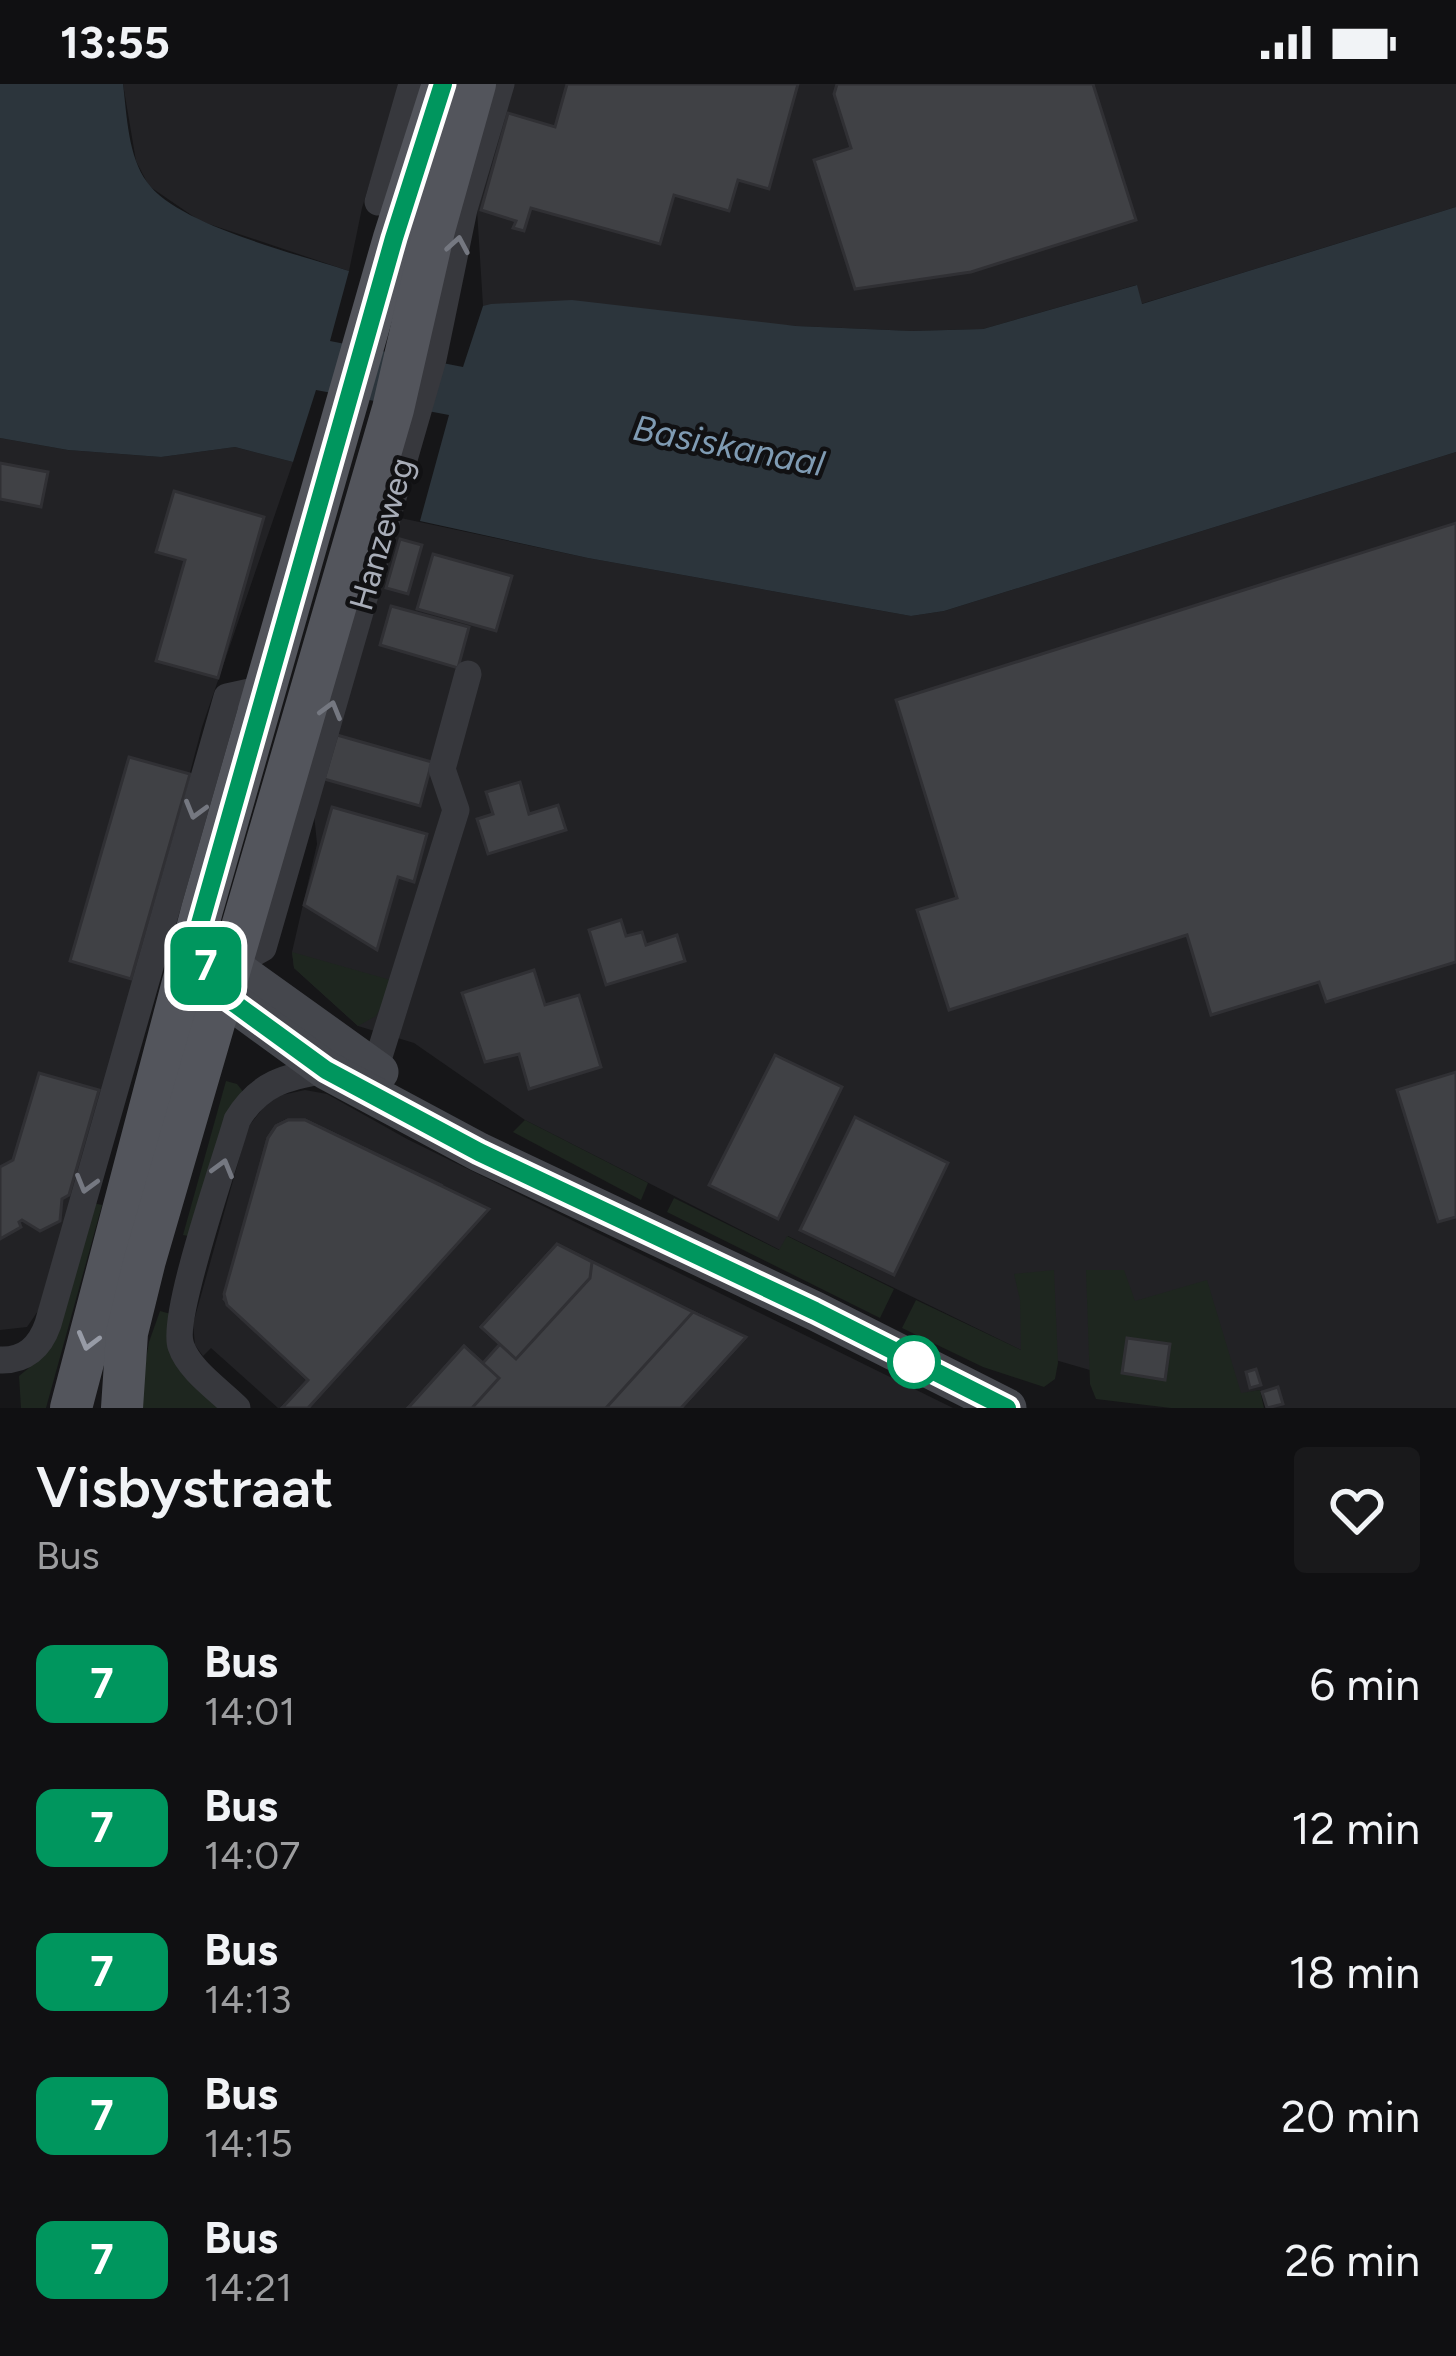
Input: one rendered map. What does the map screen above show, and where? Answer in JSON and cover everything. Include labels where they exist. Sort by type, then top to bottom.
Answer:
[{"type":"main road","name":"Hanzeweg","points":[[71,1408],[194,945],[443,84]]},
{"type":"main road","name":"Hanzeweg","points":[[122,1408],[127,1333],[227,980],[420,355],[434,230],[475,84]]},
{"type":"street","points":[[378,202],[412,84]]},
{"type":"street","name":"Hanzeweg","points":[[420,355],[502,84]]},
{"type":"street","points":[[372,1081],[456,810],[442,769],[467,674]]},
{"type":"street","points":[[8,1360],[34,1350],[48,1324],[226,697],[267,688]]},
{"type":"street","points":[[194,945],[326,1070]]},
{"type":"street","points":[[227,980],[479,1152],[1007,1408]]},
{"type":"street","points":[[237,1408],[188,1361],[179,1344],[182,1315],[237,1120],[266,1085],[326,1070],[372,1081]]},
{"type":"shaded area","points":[[123,84],[400,84],[362,208],[349,271],[200,221],[149,186],[136,161]]},
{"type":"shaded area","points":[[513,84],[1456,84],[1456,207],[1141,304],[1136,285],[983,329],[796,326],[483,306],[477,210]]},
{"type":"shaded area","points":[[0,438],[68,450],[161,457],[235,447],[293,462],[202,727],[128,1008],[40,1308],[27,1327],[0,1330]]},
{"type":"shaded area","points":[[1456,452],[1456,1408],[1267,1408],[1260,1390],[1241,1394],[1107,1375],[1021,1350],[788,1236],[780,1250],[525,1120],[414,1043],[358,1026],[294,968],[292,952],[317,844],[313,804],[396,517],[588,558],[911,616],[944,611]]},
{"type":"shaded area","points":[[292,952],[394,981],[376,1016],[358,1026],[294,968]]},
{"type":"shaded area","points":[[226,1081],[237,1084],[244,1093],[194,1237],[183,1235]]},
{"type":"shaded area","points":[[305,1090],[327,1094],[407,1139],[953,1408],[278,1408],[211,1348],[203,1356],[195,1345],[193,1324],[248,1127],[267,1103]]},
{"type":"shaded area","points":[[525,1120],[648,1183],[641,1200],[513,1132]]},
{"type":"shaded area","points":[[674,1198],[779,1250],[787,1236],[894,1289],[880,1318],[667,1212]]},
{"type":"shaded area","points":[[89,1202],[102,1205],[46,1408],[21,1408],[19,1376],[40,1359]]},
{"type":"shaded area","points":[[1054,1270],[1058,1363],[1055,1379],[1044,1387],[983,1367],[902,1328],[916,1300],[1021,1350],[1014,1274]]},
{"type":"shaded area","points":[[1086,1270],[1124,1270],[1135,1301],[1207,1280],[1241,1393],[1260,1390],[1264,1408],[1171,1408],[1096,1399],[1090,1384]]},
{"type":"shaded area","points":[[160,1311],[171,1314],[226,1408],[138,1408],[149,1342]]},
{"type":"water","name":"Basiskanaal","points":[[0,84],[123,84],[136,160],[147,182],[162,197],[211,225],[349,271],[330,341],[463,367],[483,306],[491,304],[572,300],[796,326],[983,329],[1137,285],[1142,304],[1456,207],[1456,452],[944,611],[911,616],[588,558],[420,521],[449,415],[316,390],[293,462],[235,447],[161,457],[68,450],[0,438]]},
{"type":"building","points":[[567,84],[798,84],[769,189],[738,180],[729,211],[674,195],[660,244],[531,208],[524,231],[513,228],[516,221],[481,210],[508,113],[555,127]]},
{"type":"building","points":[[837,84],[1093,84],[1136,220],[971,272],[855,289],[814,160],[851,148],[834,94]]},
{"type":"building","points":[[0,463],[48,472],[41,507],[0,499]]},
{"type":"building","points":[[174,491],[264,517],[218,678],[156,661],[185,560],[156,552]]},
{"type":"building","points":[[1456,523],[1456,962],[1326,1002],[1319,982],[1211,1015],[1187,935],[949,1010],[917,910],[957,898],[896,700]]},
{"type":"building","points":[[400,539],[422,545],[408,594],[386,588]]},
{"type":"building","points":[[433,554],[512,576],[496,631],[417,609]]},
{"type":"building","points":[[391,606],[469,627],[458,668],[380,645]]},
{"type":"building","points":[[337,735],[432,762],[420,806],[324,779]]},
{"type":"building","points":[[129,757],[190,774],[131,979],[70,961]]},
{"type":"building","points":[[520,782],[529,814],[558,805],[566,830],[488,854],[477,819],[493,814],[486,792]]},
{"type":"building","points":[[332,807],[427,834],[414,882],[398,877],[377,950],[304,905]]},
{"type":"building","points":[[621,920],[626,936],[642,932],[646,945],[677,935],[685,961],[606,985],[589,930]]},
{"type":"building","points":[[534,970],[545,1005],[579,995],[601,1067],[529,1089],[519,1054],[485,1062],[462,993]]},
{"type":"building","points":[[775,1055],[842,1087],[778,1219],[709,1185]]},
{"type":"building","points":[[1456,1072],[1456,1217],[1438,1222],[1397,1090]]},
{"type":"building","points":[[39,1073],[99,1090],[69,1195],[62,1199],[60,1221],[40,1231],[22,1220],[21,1227],[0,1239],[0,1167],[13,1160]]},
{"type":"building","points":[[855,1117],[948,1163],[894,1275],[800,1230]]},
{"type":"building","points":[[288,1120],[305,1120],[441,1185],[404,1226],[442,1260],[308,1408],[282,1408],[308,1380],[224,1299],[268,1138]]},
{"type":"building","points":[[288,1120],[305,1120],[489,1209],[308,1408],[282,1408],[308,1380],[227,1305],[224,1294],[268,1138]]},
{"type":"building","points":[[557,1244],[745,1338],[681,1408],[408,1408],[464,1346],[483,1363],[500,1344],[481,1327]]},
{"type":"building","points":[[557,1244],[592,1262],[590,1278],[516,1359],[481,1327]]},
{"type":"building","points":[[693,1312],[746,1337],[681,1408],[606,1408]]},
{"type":"building","points":[[1127,1338],[1170,1344],[1165,1380],[1122,1373]]},
{"type":"building","points":[[464,1346],[499,1378],[472,1408],[408,1408]]},
{"type":"building","points":[[1256,1369],[1261,1385],[1250,1388],[1246,1372]]},
{"type":"building","points":[[1278,1387],[1283,1404],[1267,1408],[1262,1392]]},
{"type":"bus line","name":"7","points":[[443,84],[394,238],[194,945],[223,995],[326,1070],[479,1152],[1007,1408]]}]
